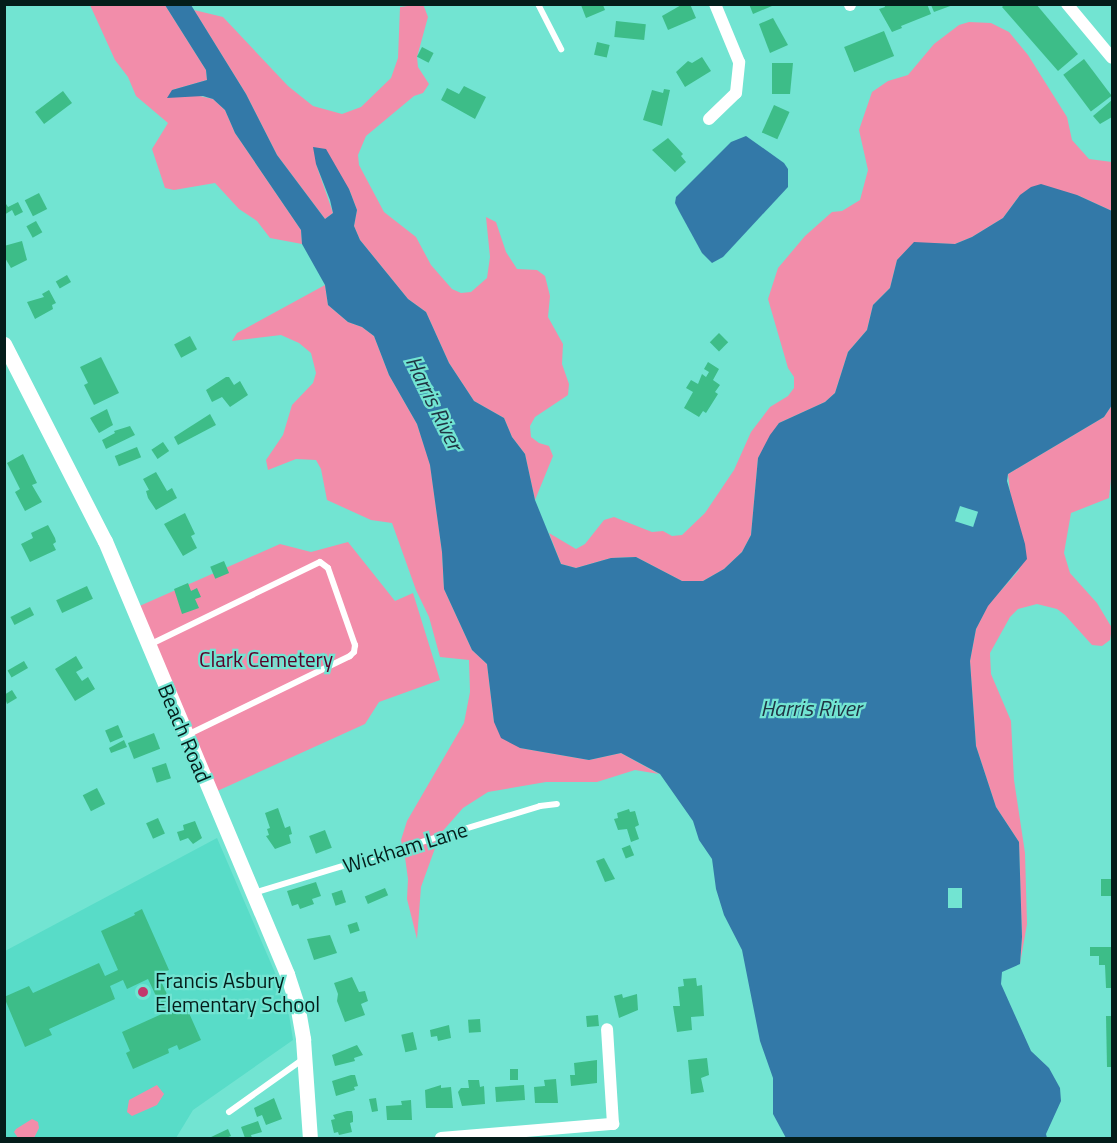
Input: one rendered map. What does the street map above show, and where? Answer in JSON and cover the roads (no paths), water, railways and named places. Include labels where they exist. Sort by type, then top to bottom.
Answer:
[{"type":"street","points":[[710,119],[736,93],[738,62],[715,4]]},
{"type":"street","points":[[1067,4],[1113,58]]},
{"type":"street","name":"Beach Road","points":[[4,344],[105,541],[295,997],[305,1058],[310,1138]]},
{"type":"street","points":[[441,1138],[613,1124],[607,1029]]},
{"type":"lane","points":[[538,4],[561,49]]},
{"type":"lane","points":[[148,645],[320,562],[328,568],[355,645],[354,652],[350,656],[187,735]]},
{"type":"lane","name":"Wickham Lane","points":[[253,894],[540,806],[557,804]]},
{"type":"lane","points":[[229,1112],[305,1058]]},
{"type":"water","name":"Harris River","points":[[165,5],[191,5],[246,94],[277,155],[325,219],[333,213],[316,164],[313,147],[326,149],[349,189],[357,210],[354,226],[360,240],[408,299],[426,312],[449,363],[474,401],[504,418],[512,437],[525,454],[535,500],[561,564],[576,568],[611,558],[636,557],[682,581],[703,581],[724,569],[742,552],[751,535],[758,458],[770,435],[779,423],[825,402],[835,393],[848,352],[867,330],[873,305],[890,288],[897,260],[914,242],[955,244],[972,237],[1003,218],[1020,195],[1031,187],[1041,184],[1077,195],[1112,211],[1112,405],[1104,417],[1008,474],[1007,481],[1027,559],[988,606],[976,629],[970,661],[976,746],[996,807],[1019,842],[1022,937],[1020,964],[1002,972],[1001,984],[1031,1051],[1049,1068],[1060,1088],[1061,1101],[1046,1134],[1047,1138],[786,1138],[773,1114],[773,1078],[760,1041],[742,950],[724,915],[716,889],[712,859],[699,840],[693,821],[660,774],[621,753],[589,760],[520,748],[501,738],[494,722],[487,664],[472,650],[444,589],[442,552],[430,465],[417,424],[389,375],[374,336],[362,327],[348,322],[328,305],[325,285],[302,244],[301,230],[235,133],[225,110],[213,99],[203,96],[167,98],[172,90],[207,80],[206,70]]},
{"type":"water","points":[[746,136],[784,163],[788,169],[788,187],[723,257],[712,263],[702,253],[679,211],[675,203],[676,197],[731,142]]},
{"type":"place","name":"Francis Asbury Elementary School","points":[[143,992]]},
{"type":"park label","name":"Clark Cemetery","points":[[266,659]]}]
